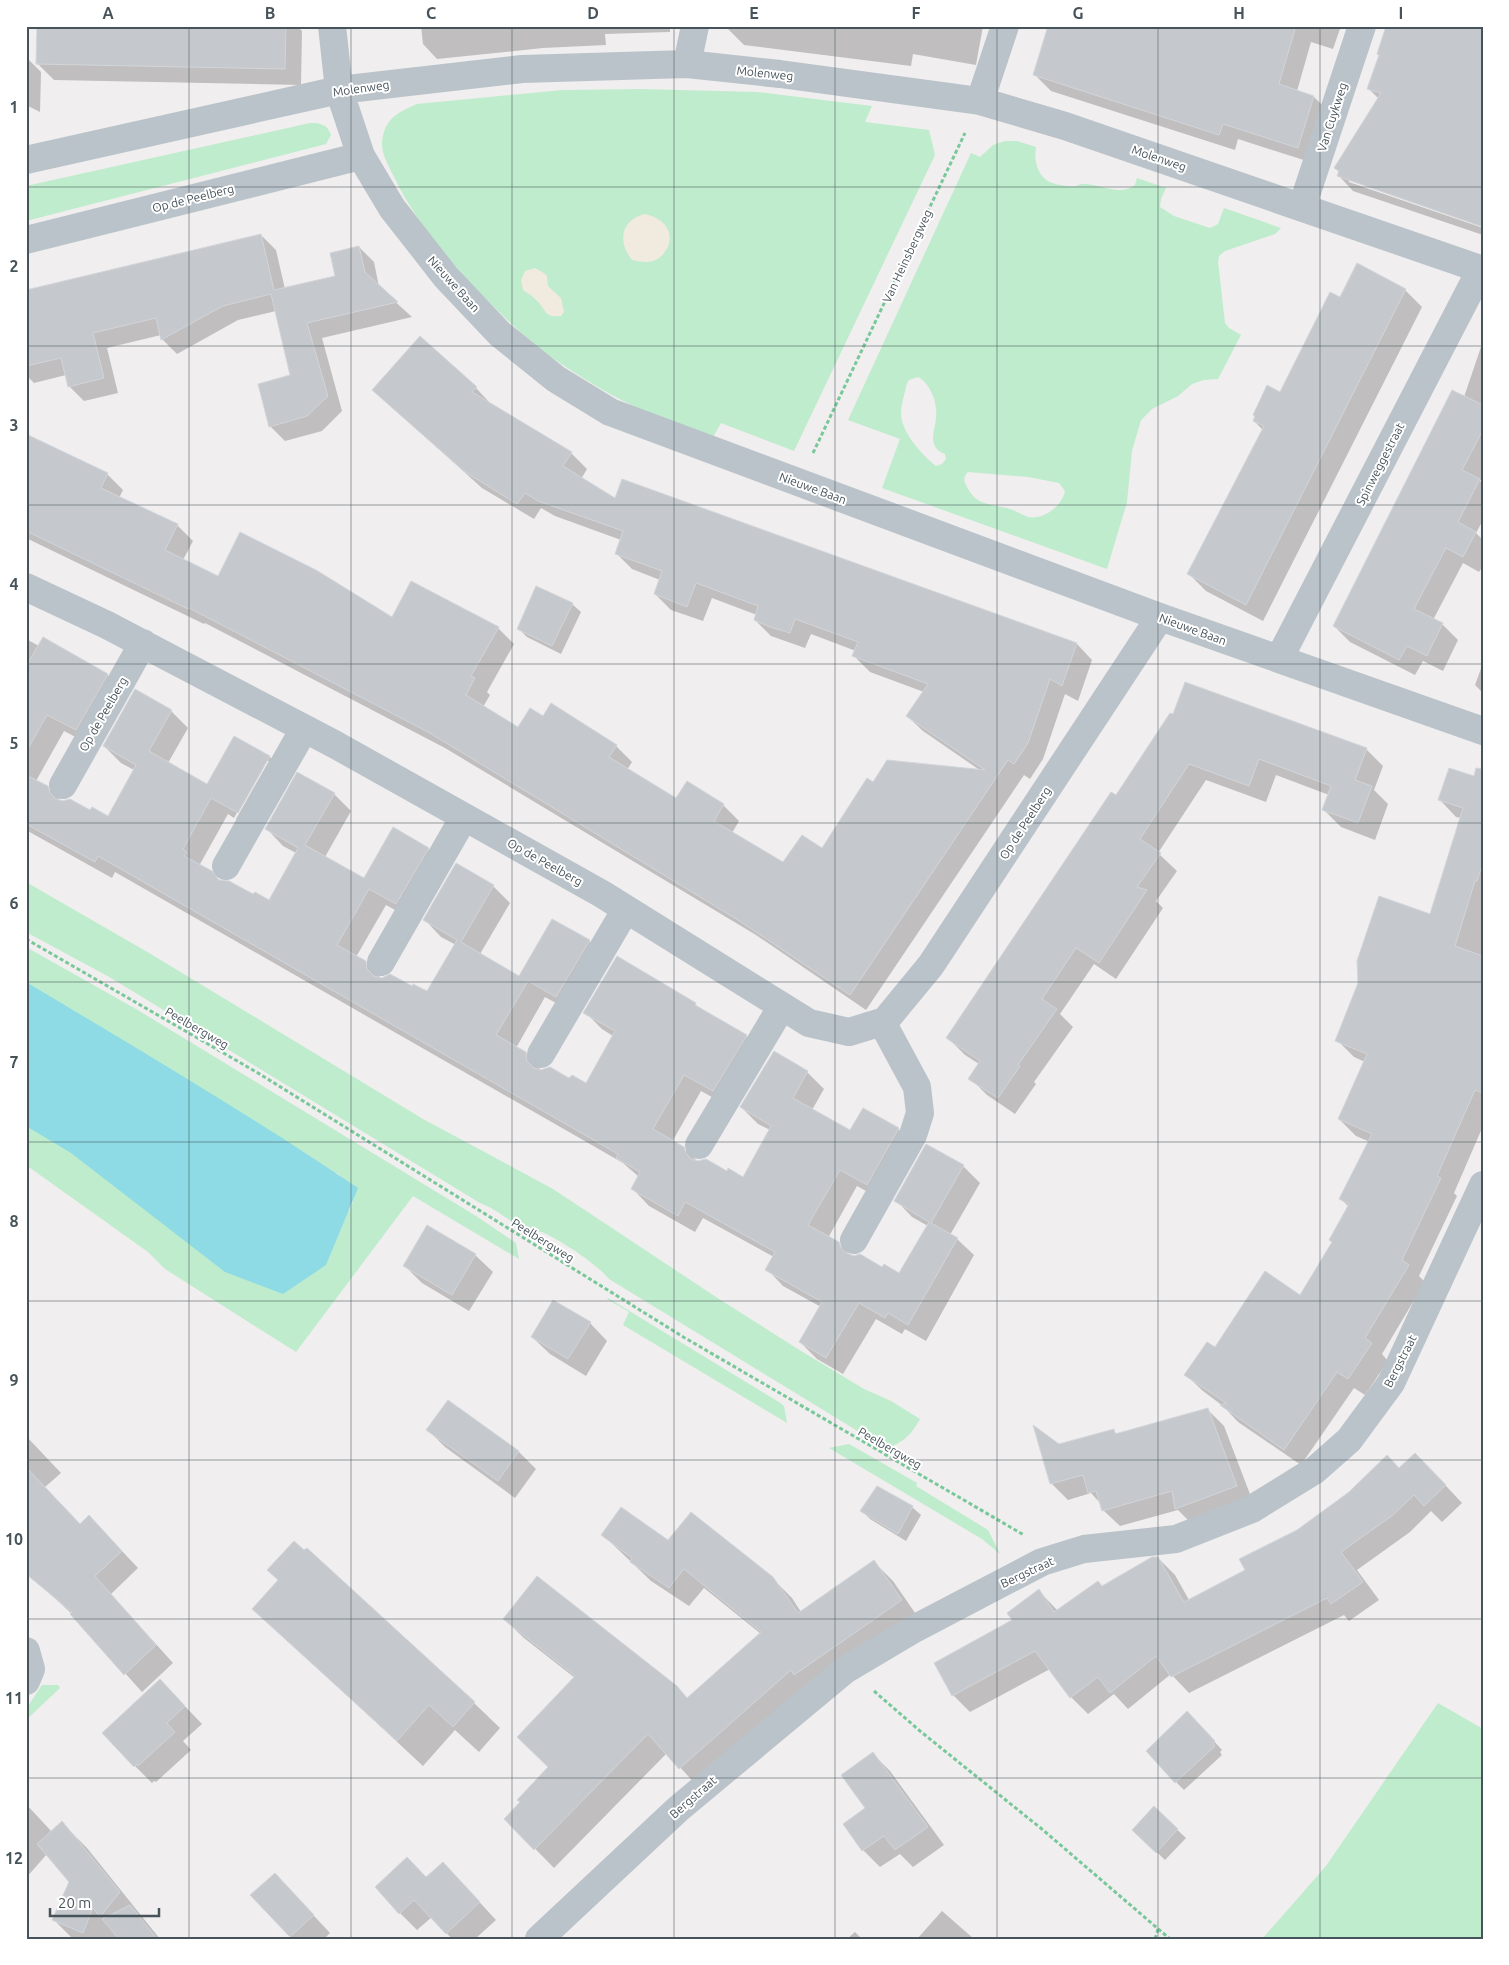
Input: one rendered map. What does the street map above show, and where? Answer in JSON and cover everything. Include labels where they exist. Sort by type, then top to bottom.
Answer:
[{"type":"street","name":"Nieuwe Baan","points":[[332,26],[339,90],[360,156],[392,208],[446,277],[500,334],[556,379],[610,412],[1160,617],[1483,731]]},
{"type":"street","points":[[687,64],[695,26]]},
{"type":"street","points":[[980,101],[1005,26]]},
{"type":"street","name":"Van Cuykweg","points":[[1302,207],[1362,26]]},
{"type":"street","name":"Molenweg","points":[[26,160],[339,90],[522,69],[687,64],[780,74],[980,101],[1065,126],[1482,270]]},
{"type":"street","name":"Op de Peelberg","points":[[26,240],[360,156]]},
{"type":"street","name":"Spinweggestraat","points":[[1279,659],[1482,270]]},
{"type":"street","name":"Op de Peelberg","points":[[26,587],[143,643],[304,729],[602,894],[809,1024],[849,1032],[886,1021],[931,965],[1160,617]]},
{"type":"street","name":"Op de Peelberg","points":[[63,784],[143,643]]},
{"type":"street","points":[[226,866],[304,729]]},
{"type":"street","points":[[381,962],[464,817]]},
{"type":"street","points":[[541,1054],[626,909]]},
{"type":"street","points":[[699,1145],[782,1006]]},
{"type":"street","points":[[854,1240],[914,1135],[920,1114],[917,1087],[882,1022]]},
{"type":"street","name":"Bergstraat","points":[[539,1939],[678,1809],[845,1670],[914,1629],[1042,1562],[1084,1549],[1176,1539],[1252,1509],[1315,1470],[1349,1440],[1390,1384],[1483,1186]]},
{"type":"street","points":[[26,1651],[31,1669],[26,1681]]},
{"type":"path","name":"Van Heinsbergweg","points":[[799,482],[980,101]]},
{"type":"path","name":"Peelbergweg","points":[[26,939],[258,1073],[685,1338],[1027,1537],[1042,1562]]},
{"type":"path","points":[[845,1670],[880,1696],[920,1731],[1043,1830],[1170,1939]]},
{"type":"path","points":[[1155,1939],[1158,1929]]},
{"type":"green space","points":[[641,89],[757,92],[872,106],[865,122],[929,130],[935,155],[794,451],[721,423],[713,437],[654,415],[634,407],[600,388],[547,354],[500,313],[445,254],[411,208],[386,161],[383,151],[382,141],[385,129],[391,119],[400,112],[417,104],[563,90]]},
{"type":"green space","points":[[310,123],[320,124],[328,128],[331,135],[326,144],[26,221],[26,186]]},
{"type":"green space","points":[[1005,141],[1017,141],[1036,147],[1035,156],[1040,172],[1047,181],[1055,184],[1076,186],[1089,184],[1123,190],[1135,185],[1137,178],[1166,188],[1160,207],[1174,216],[1210,228],[1218,224],[1224,208],[1281,228],[1275,234],[1225,251],[1219,256],[1218,262],[1225,323],[1229,328],[1241,335],[1218,379],[1204,380],[1192,384],[1178,396],[1152,409],[1141,420],[1132,451],[1127,502],[1107,569],[882,488],[900,439],[848,420],[971,153],[980,157],[993,145]],"holes":[[[918,377],[926,384],[936,406],[933,441],[937,449],[945,454],[946,459],[942,464],[936,466],[914,443],[902,421],[902,406],[907,383],[909,380]],[[968,472],[1028,477],[1059,483],[1065,491],[1060,502],[1051,511],[1040,516],[1028,517],[1010,509],[979,501],[970,492],[964,481]]]},
{"type":"green space","points":[[26,882],[149,953],[423,1119],[553,1189],[801,1351],[864,1389],[891,1401],[920,1419],[917,1425],[903,1440],[887,1448],[609,1279],[578,1253],[558,1241],[542,1232],[524,1228],[480,1203],[111,978],[26,932]]},
{"type":"green space","points":[[26,947],[136,1009],[476,1216],[516,1243],[519,1259],[413,1196],[296,1352],[165,1269],[148,1252],[26,1165]],"holes":[[[337,1173],[352,1192],[352,1203],[346,1214],[335,1175]]]},
{"type":"green space","points":[[608,1298],[779,1402],[784,1406],[787,1423],[623,1325],[629,1312]]},
{"type":"green space","points":[[849,1444],[917,1483],[916,1486],[988,1530],[1000,1554],[982,1539],[829,1448]]},
{"type":"green space","points":[[42,1685],[58,1685],[60,1688],[26,1720],[26,1709]]},
{"type":"green space","points":[[1438,1703],[1483,1729],[1483,1939],[1262,1939],[1326,1866]]},
{"type":"sand","points":[[645,214],[663,223],[670,237],[667,249],[659,258],[653,261],[641,262],[632,260],[624,246],[623,239],[626,226],[637,217]]},
{"type":"sand","points":[[535,268],[547,276],[548,286],[561,298],[564,312],[561,316],[551,316],[548,314],[535,299],[523,290],[521,280],[525,271]]},
{"type":"water","points":[[26,982],[235,1108],[358,1188],[326,1265],[283,1294],[225,1272],[71,1153],[26,1126]]},
{"type":"building","points":[[37,26],[286,26],[285,69],[36,64]]},
{"type":"building","points":[[1048,26],[1296,26],[1279,84],[1314,96],[1298,148],[1223,124],[1219,135],[1033,75]]},
{"type":"building","points":[[1386,26],[1483,26],[1483,227],[1337,176],[1339,171],[1334,168],[1381,93],[1367,89],[1379,55],[1377,54]]},
{"type":"building","points":[[261,234],[274,290],[335,276],[330,253],[359,246],[365,272],[398,302],[307,323],[328,396],[307,416],[269,427],[258,384],[290,375],[271,294],[223,306],[161,340],[156,318],[93,333],[104,378],[68,387],[61,358],[26,366],[26,290]]},
{"type":"building","points":[[1357,263],[1406,289],[1246,605],[1187,574],[1264,426],[1253,421],[1255,416],[1253,415],[1267,385],[1280,392],[1330,292],[1340,297]]},
{"type":"building","points":[[420,336],[477,387],[472,392],[572,452],[563,466],[615,498],[622,479],[1077,643],[1062,686],[1050,679],[1028,743],[1014,764],[1008,760],[850,995],[738,920],[428,732],[189,608],[26,531],[26,434],[108,473],[101,488],[178,524],[165,550],[218,576],[240,532],[316,570],[392,617],[411,581],[499,627],[471,676],[475,678],[466,695],[518,727],[530,708],[543,716],[551,703],[617,745],[609,757],[676,798],[687,781],[724,804],[714,821],[783,862],[802,835],[822,848],[867,778],[873,782],[887,760],[985,770],[906,716],[928,684],[852,656],[858,642],[795,619],[790,633],[770,627],[754,620],[758,606],[696,583],[687,607],[654,594],[662,571],[615,554],[623,531],[538,501],[525,493],[517,504],[465,472],[372,390]]},
{"type":"building","points":[[1452,390],[1483,405],[1483,430],[1462,470],[1480,479],[1458,522],[1476,532],[1463,557],[1446,548],[1414,609],[1443,623],[1427,656],[1407,646],[1399,660],[1333,626]]},
{"type":"building","points":[[536,586],[573,603],[552,646],[517,629]]},
{"type":"building","points":[[43,637],[108,674],[76,730],[47,715],[26,752],[26,666]]},
{"type":"building","points":[[1185,682],[1367,748],[1355,780],[1372,786],[1358,823],[1322,810],[1331,786],[1259,759],[1249,786],[1189,764],[1140,839],[1161,853],[1137,887],[1147,890],[1099,963],[1076,948],[1042,999],[1057,1009],[1018,1065],[1020,1066],[998,1098],[968,1079],[980,1061],[946,1038],[1111,792],[1116,795],[1170,713],[1173,714]]},
{"type":"building","points":[[135,689],[172,710],[149,751],[207,784],[234,736],[270,756],[238,813],[211,798],[183,849],[187,852],[184,856],[212,871],[219,880],[229,881],[269,900],[298,848],[265,829],[297,772],[335,793],[305,845],[364,878],[393,827],[429,848],[396,904],[369,889],[337,945],[366,961],[367,969],[374,976],[382,978],[390,974],[412,986],[413,984],[427,991],[457,940],[423,920],[456,863],[494,885],[461,942],[519,976],[552,919],[590,940],[556,997],[528,981],[496,1035],[526,1052],[527,1061],[534,1068],[541,1070],[550,1067],[569,1078],[572,1075],[586,1083],[615,1031],[583,1013],[617,956],[747,1035],[713,1091],[684,1075],[653,1129],[684,1147],[691,1159],[698,1161],[706,1159],[727,1171],[728,1168],[743,1177],[771,1126],[740,1107],[774,1051],[808,1071],[793,1098],[850,1130],[863,1108],[899,1128],[867,1185],[840,1170],[808,1225],[839,1242],[841,1248],[846,1253],[854,1256],[860,1254],[882,1267],[884,1264],[899,1273],[929,1222],[894,1201],[926,1144],[964,1165],[931,1223],[958,1238],[908,1325],[888,1313],[885,1318],[859,1303],[826,1358],[799,1342],[822,1302],[765,1270],[775,1252],[685,1202],[678,1216],[631,1189],[640,1172],[616,1158],[618,1154],[98,856],[95,862],[26,824],[26,775],[48,786],[50,793],[56,799],[63,801],[70,799],[90,810],[92,807],[108,816],[136,765],[103,746]]},
{"type":"building","points":[[1449,768],[1474,776],[1476,768],[1483,769],[1483,862],[1477,881],[1475,881],[1455,946],[1483,956],[1483,1093],[1475,1090],[1437,1176],[1441,1178],[1402,1260],[1409,1265],[1365,1338],[1372,1343],[1348,1379],[1337,1372],[1284,1450],[1220,1405],[1226,1403],[1184,1375],[1207,1342],[1215,1347],[1265,1271],[1300,1295],[1332,1242],[1329,1240],[1349,1204],[1339,1199],[1372,1134],[1338,1119],[1367,1054],[1335,1041],[1358,983],[1357,961],[1379,896],[1430,914],[1463,808],[1438,800]]},
{"type":"building","points":[[427,1225],[476,1254],[452,1295],[403,1266]]},
{"type":"building","points":[[553,1300],[591,1322],[568,1359],[531,1337]]},
{"type":"building","points":[[448,1400],[519,1451],[498,1481],[426,1430]]},
{"type":"building","points":[[1208,1408],[1237,1486],[1175,1509],[1172,1491],[1102,1511],[1096,1491],[1088,1493],[1083,1475],[1050,1484],[1033,1425],[1059,1444],[1114,1429],[1115,1434]]},
{"type":"building","points":[[1415,1453],[1446,1485],[1424,1506],[1414,1495],[1393,1515],[1341,1552],[1363,1582],[1331,1604],[1327,1598],[1171,1677],[1156,1656],[1110,1693],[1098,1677],[1070,1698],[1035,1651],[952,1696],[934,1663],[1012,1620],[1007,1613],[1039,1589],[1054,1612],[1098,1581],[1102,1586],[1152,1557],[1158,1557],[1184,1602],[1245,1570],[1239,1559],[1297,1530],[1349,1492],[1387,1455],[1399,1468]]},
{"type":"building","points":[[26,1467],[80,1524],[89,1515],[122,1551],[95,1576],[156,1645],[124,1675],[70,1614],[72,1612],[26,1574]]},
{"type":"building","points":[[877,1486],[913,1506],[898,1534],[860,1511]]},
{"type":"building","points":[[621,1507],[668,1540],[691,1512],[773,1577],[798,1613],[874,1560],[902,1600],[794,1675],[791,1670],[679,1769],[648,1734],[534,1850],[504,1819],[520,1802],[517,1800],[548,1767],[517,1737],[575,1676],[503,1619],[537,1576],[677,1686],[687,1698],[761,1632],[684,1569],[669,1588],[630,1562],[632,1558],[601,1535]]},
{"type":"building","points":[[294,1541],[304,1550],[307,1548],[475,1702],[453,1727],[429,1705],[397,1741],[252,1609],[278,1580],[267,1570]]},
{"type":"building","points":[[160,1679],[185,1706],[167,1723],[175,1732],[138,1766],[137,1764],[134,1767],[102,1733]]},
{"type":"building","points":[[1187,1711],[1215,1741],[1213,1743],[1215,1746],[1175,1783],[1146,1751]]},
{"type":"building","points":[[873,1752],[928,1827],[895,1850],[884,1836],[862,1851],[843,1824],[865,1808],[841,1775]]},
{"type":"building","points":[[1154,1806],[1178,1829],[1156,1853],[1132,1830]]},
{"type":"building","points":[[62,1821],[120,1892],[100,1917],[93,1908],[83,1933],[52,1920],[69,1882],[37,1844]]},
{"type":"building","points":[[407,1857],[426,1877],[443,1862],[480,1902],[446,1934],[414,1900],[399,1914],[375,1887]]},
{"type":"building","points":[[275,1873],[314,1915],[290,1937],[250,1895]]},
{"type":"building","points":[[130,1905],[157,1939],[119,1939],[102,1919]]}]
